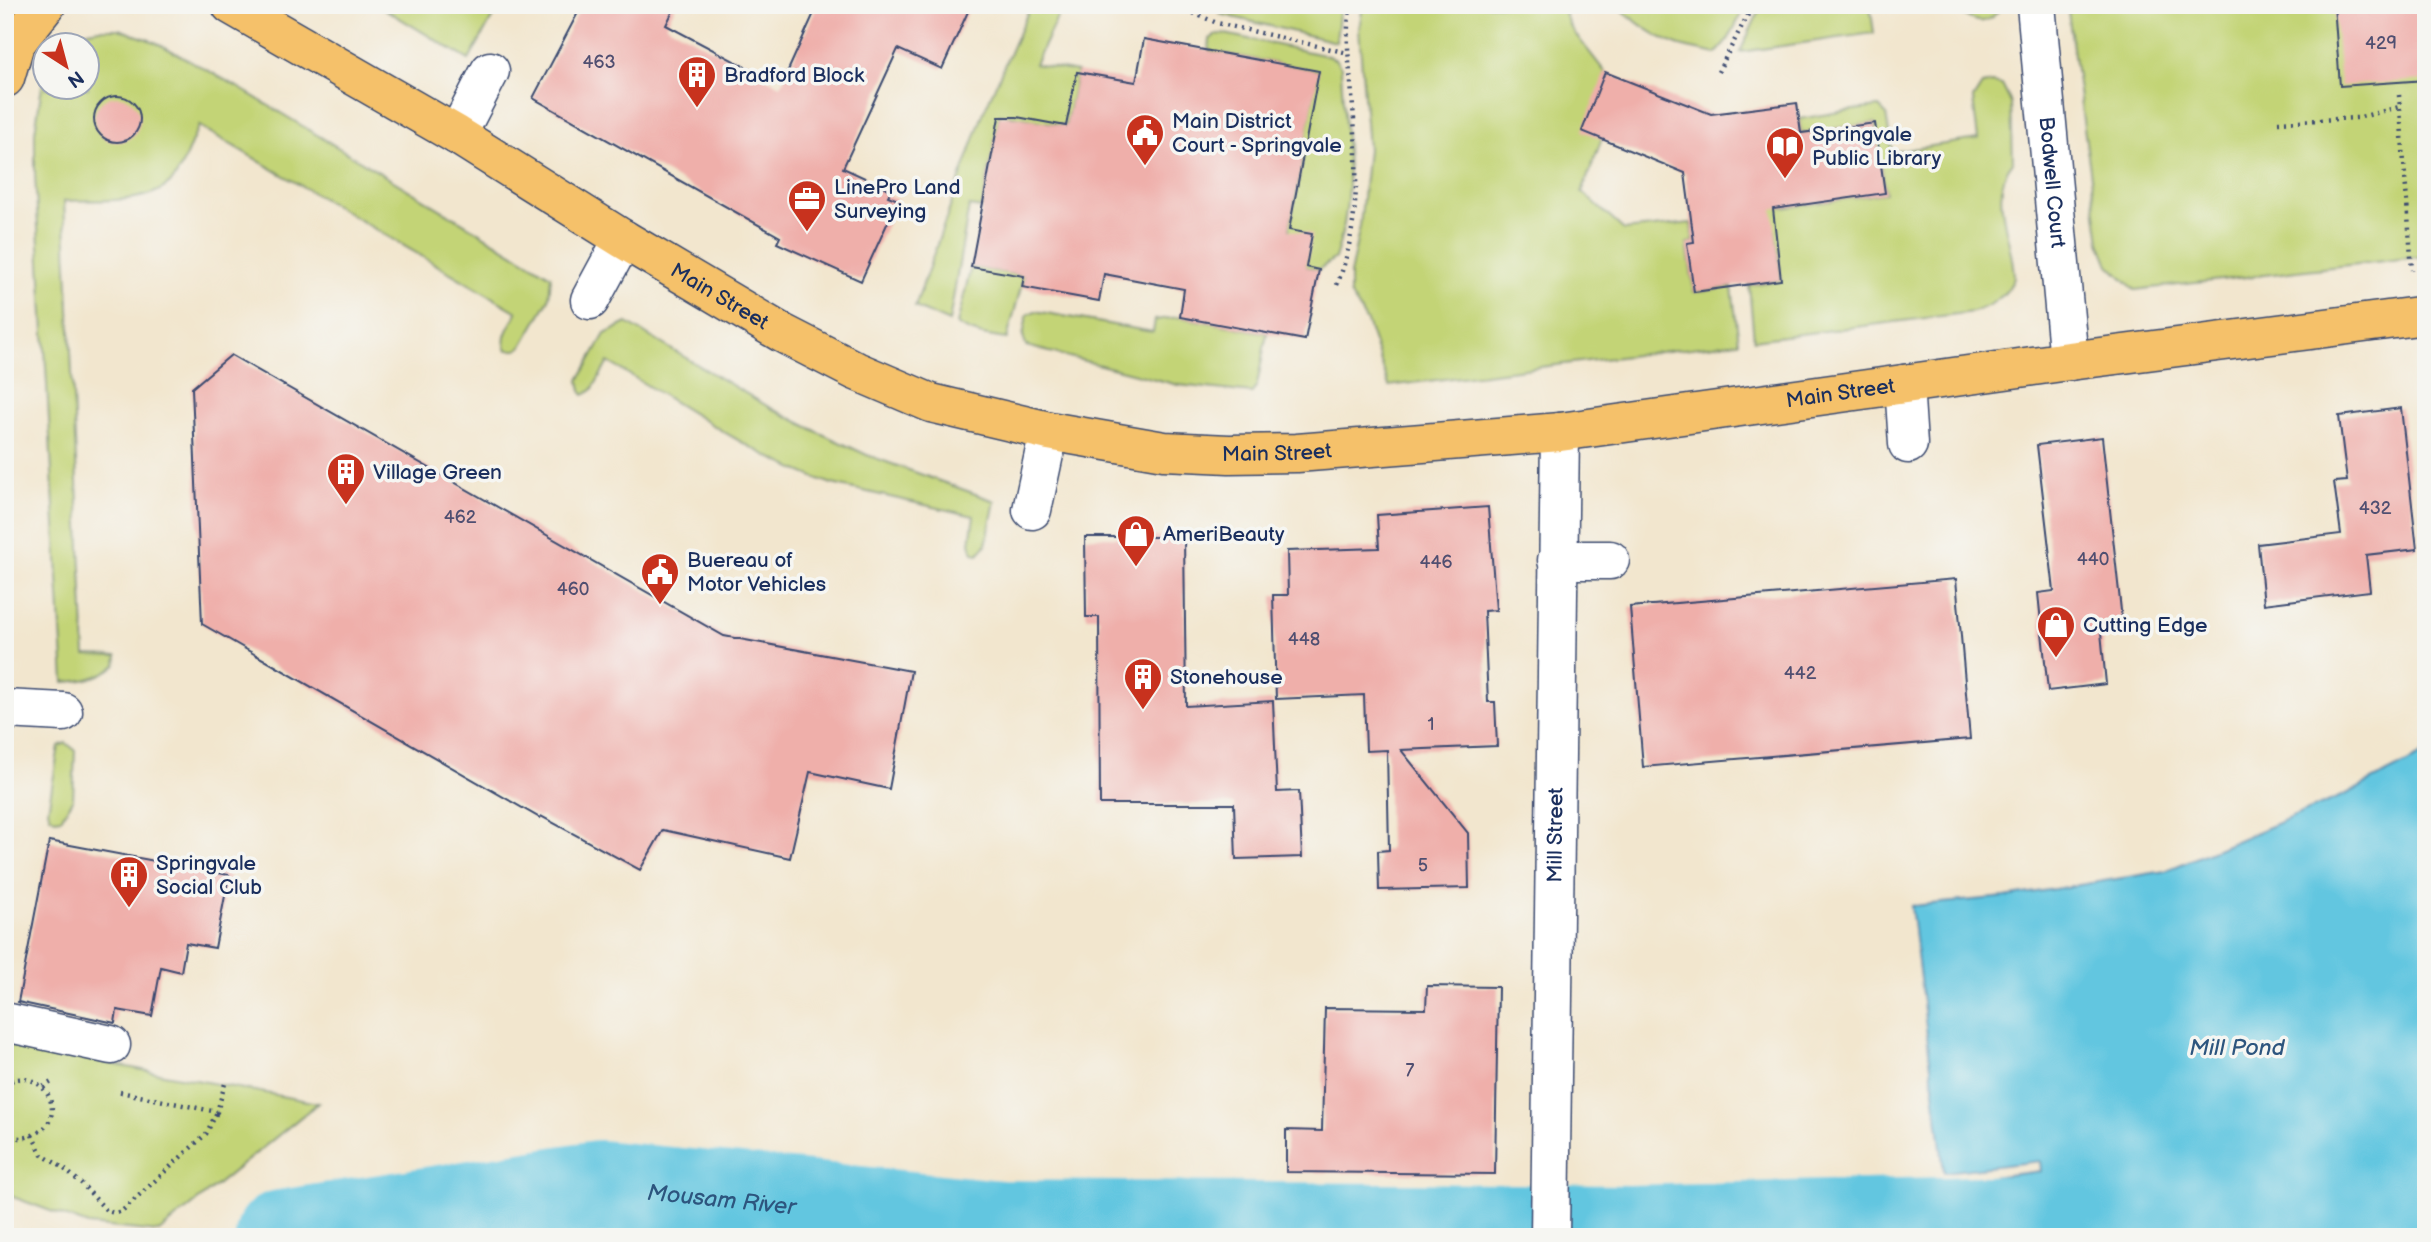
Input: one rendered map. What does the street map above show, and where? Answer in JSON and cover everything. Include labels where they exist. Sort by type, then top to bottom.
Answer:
[{"type":"main road","points":[[5,78],[15,44],[46,5]]},
{"type":"main road","name":"Main Street","points":[[231,5],[457,135],[623,239],[782,333],[856,372],[931,403],[1049,431],[1164,451],[1297,453],[1560,432],[2069,360],[2420,316]]},
{"type":"street","name":"Bodwell Court","points":[[2036,5],[2069,360]]},
{"type":"street","points":[[457,135],[490,71]]},
{"type":"street","points":[[590,300],[623,239]]},
{"type":"street","points":[[1904,384],[1908,444]]},
{"type":"street","points":[[1032,510],[1049,431]]},
{"type":"street","name":"Mill Street","points":[[1550,1237],[1560,432]]},
{"type":"street","points":[[1557,559],[1610,559]]},
{"type":"street","points":[[5,709],[63,712]]},
{"type":"street","points":[[5,1022],[111,1045]]},
{"type":"path","points":[[1174,5],[1217,23],[1348,53]]},
{"type":"path","points":[[1337,285],[1350,238],[1356,196],[1357,161],[1348,53],[1351,5]]},
{"type":"path","points":[[1718,72],[1753,5]]},
{"type":"path","points":[[2399,95],[2420,316]]},
{"type":"path","points":[[2278,122],[2357,118],[2399,107]]},
{"type":"path","points":[[43,1087],[68,1077]]},
{"type":"path","points":[[5,1084],[13,1078],[29,1079],[43,1087],[51,1100],[51,1116],[43,1130],[29,1138],[14,1138],[5,1133]]},
{"type":"path","points":[[32,1135],[42,1155],[81,1182],[107,1211],[115,1213],[122,1211],[206,1134],[217,1112],[226,1080]]},
{"type":"path","points":[[109,1089],[217,1112]]},
{"type":"green space","points":[[378,5],[499,5],[469,60]]},
{"type":"green space","points":[[1031,5],[1063,5],[1035,64],[1077,72],[1066,126],[1000,114],[982,208],[969,206],[949,322],[915,307],[984,111]]},
{"type":"green space","points":[[1224,5],[1340,5],[1336,42],[1220,14]]},
{"type":"green space","points":[[1363,5],[1561,5],[1570,27],[1605,72],[1602,138],[1582,192],[1624,230],[1691,223],[1694,242],[1687,243],[1694,292],[1732,287],[1739,342],[1389,386],[1367,322],[1350,294],[1350,274],[1360,226],[1368,149],[1359,29]]},
{"type":"green space","points":[[1616,5],[1746,5],[1728,40],[1716,54],[1669,42],[1645,28]]},
{"type":"green space","points":[[1762,5],[1870,5],[1874,33],[1740,52]]},
{"type":"green space","points":[[1960,5],[2003,5],[1993,16],[1978,21],[1961,13]]},
{"type":"green space","points":[[2067,5],[2426,5],[2426,256],[2135,290],[2109,265],[2100,242]]},
{"type":"green space","points":[[119,29],[178,54],[236,86],[551,276],[549,299],[522,346],[517,350],[507,350],[505,335],[517,312],[199,126],[177,174],[163,188],[151,194],[122,200],[64,201],[85,655],[117,656],[116,665],[98,676],[64,682],[35,175],[35,132],[40,102],[102,102],[102,32],[84,32]]},
{"type":"green space","points":[[1225,34],[1328,56],[1335,59],[1341,67],[1348,162],[1346,209],[1335,258],[1318,270],[1306,267],[1289,230],[1318,71],[1209,51],[1210,39]]},
{"type":"green space","points":[[1982,85],[2002,85],[2011,103],[2013,162],[2005,175],[2001,203],[2014,278],[2003,295],[1973,312],[1754,340],[1749,285],[1781,280],[1775,232],[1768,205],[1783,208],[1885,193],[1875,123],[1801,133],[1799,119],[1879,107],[1886,114],[1892,152],[1978,139],[1973,99]]},
{"type":"green space","points":[[971,267],[1024,276],[1007,339],[974,333],[957,324]]},
{"type":"green space","points":[[1035,311],[1153,332],[1155,320],[1180,317],[1267,333],[1257,385],[1252,393],[1178,385],[1026,346],[1023,336],[1027,315]]},
{"type":"green space","points":[[627,323],[769,407],[818,432],[867,455],[995,501],[986,545],[978,554],[973,553],[970,543],[974,516],[832,484],[803,473],[717,428],[608,362],[592,390],[584,395],[579,380],[605,334]]},
{"type":"green space","points":[[66,743],[75,750],[73,800],[61,818],[55,819],[50,816],[48,810],[59,746]]},
{"type":"green space","points":[[5,1044],[318,1103],[159,1232],[88,1225],[5,1194]]},
{"type":"water","name":"Mill Pond","points":[[2426,753],[2426,1237],[1980,1237],[1974,1179],[2041,1171],[2040,1161],[1944,1172],[1911,906],[2005,897],[2165,871],[2351,792]]},
{"type":"building","points":[[582,5],[676,5],[666,25],[781,86],[815,11],[803,5],[971,5],[942,69],[898,49],[843,168],[891,190],[888,196],[898,200],[861,281],[777,243],[780,237],[533,98]]},
{"type":"building","points":[[2334,5],[2426,5],[2426,80],[2340,86]]},
{"type":"building","name":"Main District Court - Springvale","points":[[1144,39],[1319,71],[1289,230],[1312,234],[1306,267],[1319,270],[1305,340],[1180,317],[1184,289],[1104,274],[1099,301],[1022,287],[1024,276],[971,267],[999,117],[1017,117],[1066,126],[1077,72],[1136,82]]},
{"type":"building","name":"Springvale Public Library","points":[[1605,72],[1711,114],[1797,103],[1801,133],[1875,123],[1885,193],[1773,209],[1781,280],[1694,292],[1687,243],[1694,242],[1685,173],[1582,131]]},
{"type":"building","points":[[117,96],[133,103],[140,119],[133,135],[117,142],[101,135],[94,119],[101,103]]},
{"type":"building","name":"Village Green","points":[[231,355],[724,636],[911,671],[889,789],[810,772],[790,858],[663,830],[640,870],[541,816],[540,818],[202,624],[192,388]]},
{"type":"building","points":[[2401,408],[2417,549],[2366,555],[2370,591],[2264,604],[2258,544],[2341,534],[2334,482],[2347,481],[2339,416]]},
{"type":"building","points":[[2102,437],[2123,629],[2101,632],[2106,684],[2048,691],[2038,593],[2054,591],[2037,445]]},
{"type":"building","points":[[1488,507],[1496,610],[1484,611],[1488,702],[1495,702],[1497,746],[1401,750],[1468,833],[1469,888],[1379,890],[1378,851],[1389,850],[1387,750],[1366,751],[1364,695],[1276,699],[1273,595],[1288,595],[1287,551],[1379,548],[1377,515]]},
{"type":"building","name":"Stonehouse","points":[[1085,537],[1184,537],[1186,706],[1273,701],[1277,792],[1299,791],[1302,857],[1236,859],[1234,804],[1100,804],[1099,617],[1086,617]]},
{"type":"building","points":[[1956,579],[1970,739],[1643,767],[1630,607]]},
{"type":"building","name":"Springvale Social Club","points":[[49,841],[229,875],[215,948],[186,943],[181,972],[161,967],[152,1016],[117,1010],[115,1023],[18,1002]]},
{"type":"building","points":[[1427,986],[1498,987],[1495,1174],[1286,1172],[1286,1130],[1322,1131],[1325,1008],[1426,1009]]},
{"type":"waterway","name":"Mousam River","points":[[282,1237],[599,1187],[1000,1227],[1629,1232],[2110,1222]]},
{"type":"place","name":"Bradford Block","points":[[697,109]]},
{"type":"place","name":"Main District Court - Springvale","points":[[1145,167]]},
{"type":"place","name":"Springvale Public Library","points":[[1785,180]]},
{"type":"place","name":"LinePro Land Surveying","points":[[807,233]]},
{"type":"place","name":"Village Green","points":[[346,506]]},
{"type":"place","name":"AmeriBeauty","points":[[1136,568]]},
{"type":"place","name":"Buereau of Motor Vehicles","points":[[660,606]]},
{"type":"place","name":"Cutting Edge","points":[[2056,659]]},
{"type":"place","name":"Stonehouse","points":[[1143,711]]},
{"type":"place","name":"Springvale Social Club","points":[[129,909]]}]
